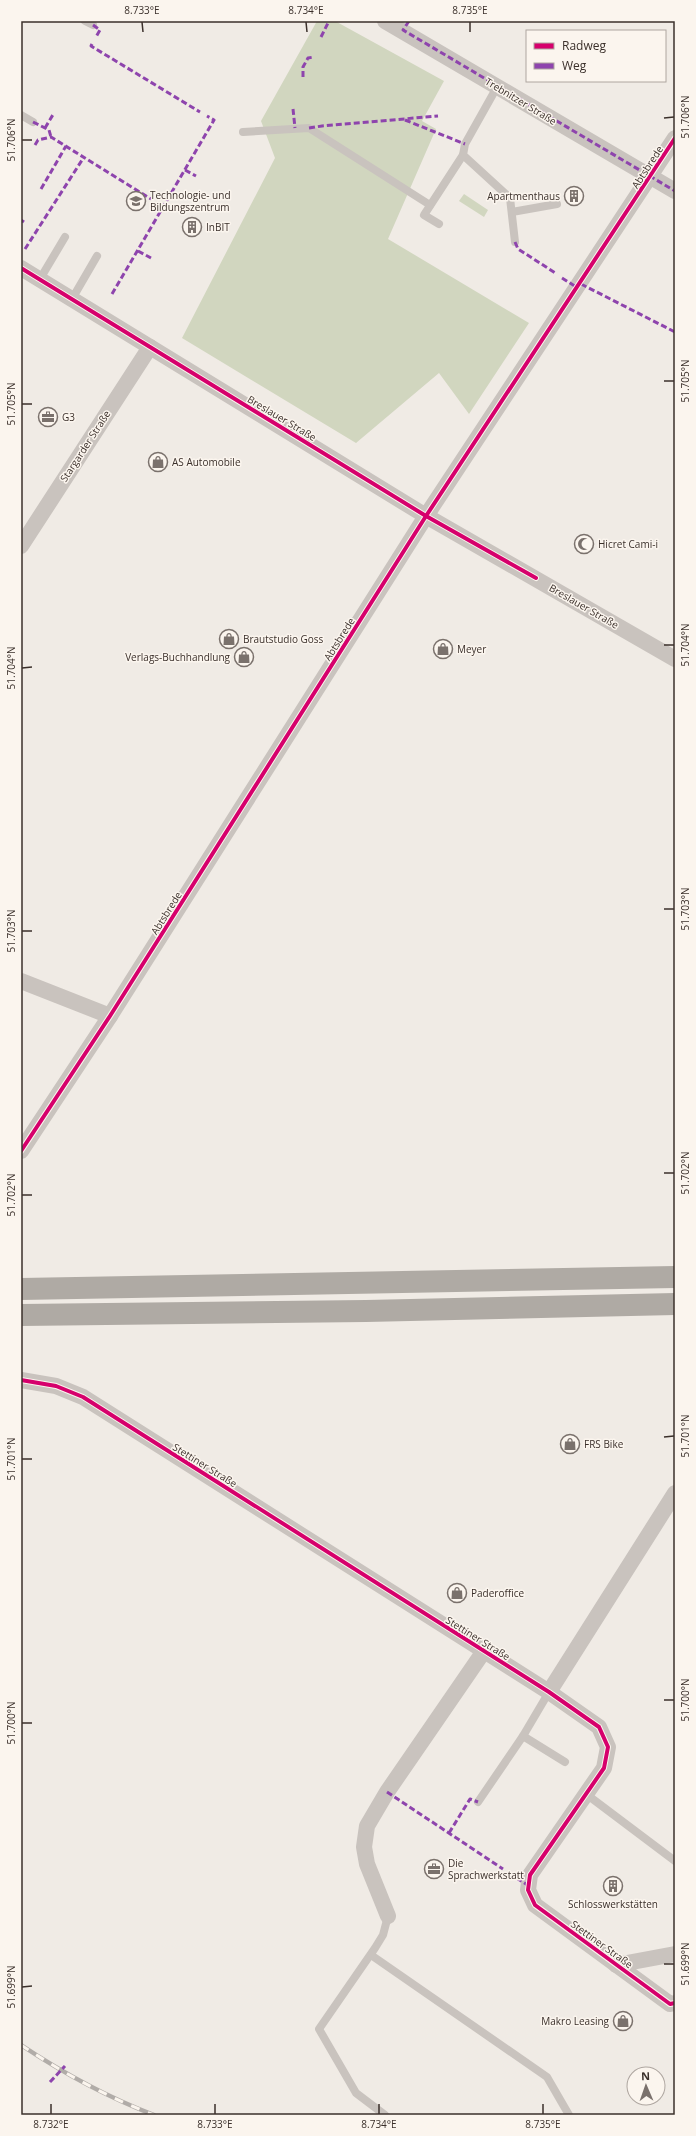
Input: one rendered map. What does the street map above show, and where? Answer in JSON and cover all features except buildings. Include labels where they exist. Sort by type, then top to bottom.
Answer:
[{"type":"highway","points":[[21,1289],[675,1277]]},
{"type":"highway","points":[[21,1315],[366,1311],[675,1304]]},
{"type":"street","name":"Trebnitzer Straße","points":[[385,21],[406,26],[497,87],[675,192]]},
{"type":"street","name":"Abtsbrede","points":[[21,1151],[110,1016],[426,516],[675,138]]},
{"type":"street","name":"Breslauer Straße","points":[[21,268],[426,516],[675,659]]},
{"type":"street","name":"Stargarder Straße","points":[[21,546],[150,347]]},
{"type":"street","points":[[21,982],[110,1016]]},
{"type":"street","name":"Stettiner Straße","points":[[21,1380],[56,1386],[83,1397],[549,1692],[599,1727],[608,1747],[604,1768],[530,1875],[528,1890],[535,1905],[670,2004],[675,2003]]},
{"type":"street","points":[[549,1692],[675,1493]]},
{"type":"street","name":"Stettiner Straße","points":[[388,1916],[367,1864],[364,1847],[367,1826],[387,1792],[484,1651]]},
{"type":"street","name":"Stettiner Straße","points":[[616,1965],[675,1954]]},
{"type":"lane","points":[[85,21],[93,26]]},
{"type":"lane","points":[[439,224],[424,215],[463,155],[464,144],[497,87]]},
{"type":"lane","points":[[21,115],[33,122]]},
{"type":"lane","points":[[244,132],[309,128],[430,205]]},
{"type":"lane","points":[[463,155],[510,198],[515,242]]},
{"type":"lane","points":[[512,212],[557,204]]},
{"type":"lane","points":[[40,279],[65,237]]},
{"type":"lane","points":[[72,299],[98,256]]},
{"type":"lane","points":[[478,1802],[523,1736],[549,1692]]},
{"type":"lane","points":[[523,1736],[565,1762]]},
{"type":"lane","points":[[586,1794],[675,1860]]},
{"type":"lane","points":[[385,2115],[356,2093],[319,2029],[384,1935],[388,1916]]},
{"type":"lane","points":[[371,1955],[547,2077],[569,2115]]},
{"type":"green space","points":[[317,21],[335,21],[444,81],[422,121],[436,129],[388,239],[529,323],[469,414],[439,373],[356,443],[182,338],[275,158],[261,121]]},
{"type":"green space","points":[[464,194],[488,210],[484,217],[459,201]]},
{"type":"railway","points":[[21,2045],[86,2084],[154,2115]]},
{"type":"marked path","points":[[321,37],[329,21]]},
{"type":"marked path","points":[[409,21],[403,30],[675,191]]},
{"type":"marked path","points":[[93,25],[100,30],[96,37]]},
{"type":"marked path","points":[[92,44],[91,46],[200,112]]},
{"type":"marked path","points":[[303,77],[303,67],[308,58],[314,57]]},
{"type":"marked path","points":[[293,109],[295,128]]},
{"type":"marked path","points":[[45,128],[54,113]]},
{"type":"marked path","points":[[112,294],[214,120],[207,116]]},
{"type":"marked path","points":[[309,128],[438,116]]},
{"type":"marked path","points":[[405,120],[465,144]]},
{"type":"marked path","points":[[33,122],[49,130],[51,137]]},
{"type":"marked path","points":[[35,145],[38,140],[51,137],[151,199]]},
{"type":"marked path","points":[[41,189],[66,146]]},
{"type":"marked path","points":[[25,249],[84,157]]},
{"type":"marked path","points":[[185,170],[196,176]]},
{"type":"marked path","points":[[515,242],[518,249],[557,274]]},
{"type":"marked path","points":[[138,251],[151,258]]},
{"type":"marked path","points":[[562,278],[578,288]]},
{"type":"marked path","points":[[581,284],[675,332]]},
{"type":"marked path","points":[[387,1792],[503,1869]]},
{"type":"marked path","points":[[449,1833],[470,1799],[478,1802]]},
{"type":"marked path","points":[[509,1873],[529,1886]]},
{"type":"marked path","points":[[50,2082],[65,2066]]},
{"type":"cycle path","points":[[21,1151],[110,1016],[426,516],[675,138]]},
{"type":"cycle path","points":[[21,268],[426,516],[536,578]]},
{"type":"cycle path","points":[[21,1380],[56,1386],[83,1397],[549,1692],[599,1727],[608,1747],[604,1768],[530,1875],[528,1890],[535,1905],[670,2004],[675,2003]]},
{"type":"place","name":"Apartmenthaus","points":[[574,196]]},
{"type":"place","name":"Technologie- und Bildungszentrum","points":[[136,201]]},
{"type":"place","name":"InBIT","points":[[192,227]]},
{"type":"place","name":"G3","points":[[48,417]]},
{"type":"place","name":"AS Automobile","points":[[158,462]]},
{"type":"place","name":"Hicret Cami-i","points":[[584,544]]},
{"type":"place","name":"Brautstudio Goss","points":[[229,639]]},
{"type":"place","name":"Meyer","points":[[443,649]]},
{"type":"place","name":"Verlags-Buchhandlung","points":[[244,657]]},
{"type":"place","name":"FRS Bike","points":[[570,1444]]},
{"type":"place","name":"Paderoffice","points":[[457,1593]]},
{"type":"place","name":"Die Sprachwerkstatt","points":[[434,1869]]},
{"type":"place","name":"Schlosswerkstätten","points":[[613,1886]]},
{"type":"place","name":"Makro Leasing","points":[[623,2021]]}]
